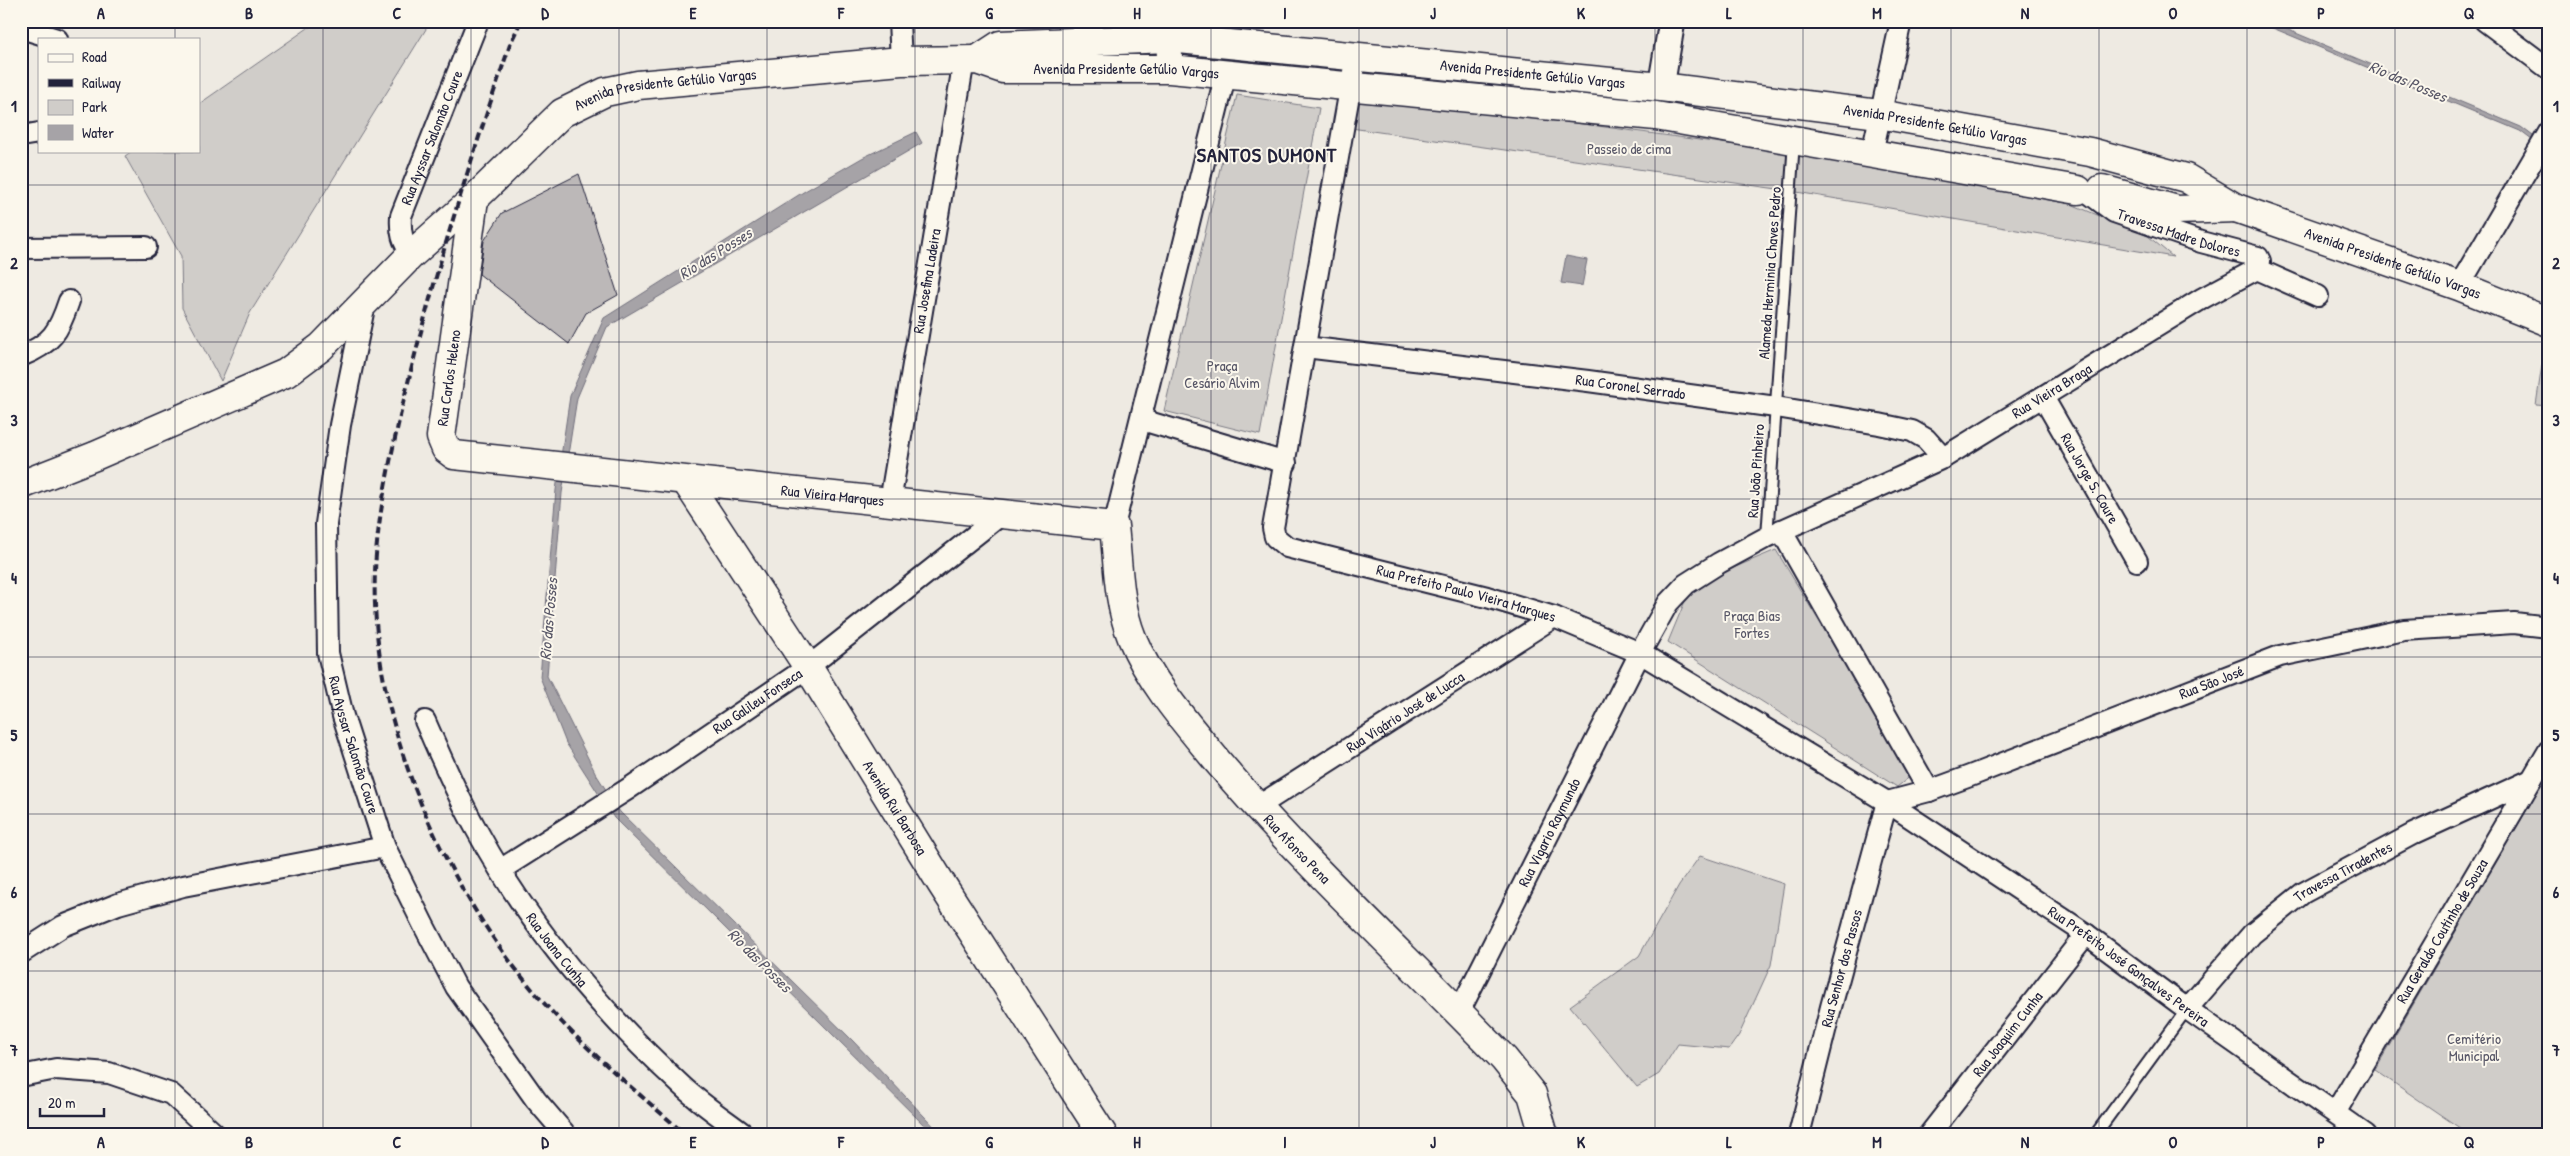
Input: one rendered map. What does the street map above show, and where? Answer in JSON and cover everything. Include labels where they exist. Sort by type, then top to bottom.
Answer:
[{"type":"main road","name":"Avenida Presidente Getúlio Vargas","points":[[971,60],[1000,45],[1168,29],[1356,55],[1661,87],[1879,114],[2096,154],[2186,178],[2236,208],[2459,286],[2549,322]]},
{"type":"main road","points":[[1226,73],[1240,60],[1356,55]]},
{"type":"main road","name":"Avenida Presidente Getúlio Vargas","points":[[21,485],[286,373],[321,347],[412,254],[474,199],[562,113],[605,92],[638,85],[902,61],[971,60],[1003,69],[1170,69],[1226,73],[1656,116],[2090,191],[2178,210],[2236,208]]},
{"type":"main road","points":[[1538,104],[1597,105],[1632,101],[1650,96],[1661,87]]},
{"type":"main road","points":[[2096,154],[2110,166],[2110,179],[2090,191],[2070,179],[2070,166],[2078,156],[2096,154]]},
{"type":"main road","name":"Rua Carlos Heleno","points":[[474,199],[441,437],[446,449],[454,455],[563,468]]},
{"type":"main road","name":"Rua Vieira Marques","points":[[563,468],[1114,526]]},
{"type":"main road","name":"Avenida Rui Barbosa","points":[[686,481],[808,667],[941,883],[1103,1135]]},
{"type":"main road","name":"Rua Afonso Pena","points":[[1114,526],[1120,585],[1132,637],[1154,678],[1189,727],[1256,808],[1504,1059],[1532,1094],[1544,1135]]},
{"type":"street","name":"Rua Ayssar Salomão Coure","points":[[412,254],[405,246],[400,232],[401,216],[478,21]]},
{"type":"street","points":[[899,21],[902,61]]},
{"type":"street","points":[[1661,87],[1672,21]]},
{"type":"street","points":[[1872,153],[1879,114],[1901,21]]},
{"type":"street","points":[[2486,21],[2549,70]]},
{"type":"street","points":[[21,28],[54,38]]},
{"type":"street","points":[[1168,29],[1170,69]]},
{"type":"street","points":[[1142,420],[1286,463],[1356,55]]},
{"type":"street","name":"Rua Josefina Ladeira","points":[[890,502],[971,60]]},
{"type":"street","points":[[1114,526],[1142,420],[1226,73]]},
{"type":"street","points":[[2459,286],[2549,132]]},
{"type":"street","points":[[21,136],[38,133]]},
{"type":"street","name":"Travessa Madre Dolores","points":[[2090,191],[2114,212],[2201,242],[2258,257],[2260,261],[2256,268]]},
{"type":"street","points":[[21,248],[146,247]]},
{"type":"street","points":[[2256,268],[2318,296]]},
{"type":"street","name":"Rua Vieira Braga","points":[[1774,534],[1943,458],[2203,298],[2256,268]]},
{"type":"street","points":[[21,356],[49,342],[61,326],[69,301]]},
{"type":"street","name":"Rua Ayssar Salomão Coure","points":[[364,303],[340,425],[326,524],[328,652],[362,781],[385,847],[456,987],[536,1100],[566,1135]]},
{"type":"street","name":"Rua Coronel Serrado","points":[[1305,347],[1588,381],[1776,407],[1912,431],[1926,439],[1943,458]]},
{"type":"street","name":"Rua Jorge S. Coure","points":[[2043,397],[2137,561]]},
{"type":"street","name":"Rua Prefeito Paulo Vieira Marques","points":[[1286,463],[1274,528],[1276,537],[1287,547],[1487,597],[1554,617],[1640,653]]},
{"type":"street","name":"Rua Galileu Fonseca","points":[[500,870],[628,789],[808,667],[1002,514]]},
{"type":"street","points":[[1887,802],[1640,653],[1668,603],[1686,584],[1774,534],[1929,791]]},
{"type":"street","name":"Rua Vigário José de Lucca","points":[[1256,808],[1554,617]]},
{"type":"street","name":"Rua São José","points":[[1887,802],[1929,791],[2280,656],[2404,630],[2514,624],[2549,627]]},
{"type":"street","name":"Rua Vigario Raymundo","points":[[1459,1012],[1640,653]]},
{"type":"street","name":"Rua Joana Cunha","points":[[425,721],[455,788],[500,870],[550,943],[617,1022],[683,1087],[745,1135]]},
{"type":"street","name":"Rua Geraldo Coutinho de Souza","points":[[2335,1113],[2549,750]]},
{"type":"street","name":"Travessa Tiradentes","points":[[2186,1008],[2252,934],[2303,892],[2412,834],[2530,780]]},
{"type":"street","name":"Rua Prefeito José Gonçalves Pereira","points":[[1887,802],[2086,934],[2186,1008],[2366,1135]]},
{"type":"street","name":"Rua Senhor dos Passos","points":[[1799,1135],[1831,1007],[1887,802]]},
{"type":"street","points":[[21,953],[63,926],[118,904],[183,886],[385,847]]},
{"type":"street","name":"Rua Joaquim Cunha","points":[[1930,1135],[2086,934]]},
{"type":"street","points":[[21,1076],[56,1069],[109,1073],[171,1094],[216,1135]]},
{"type":"lane","name":"Alameda Herminia Chaves Pedro","points":[[1776,407],[1794,140]]},
{"type":"lane","name":"Rua João Pinheiro","points":[[1774,534],[1776,407]]},
{"type":"lane","points":[[2095,1135],[2186,1008]]},
{"type":"green space","points":[[318,21],[431,21],[250,313],[221,381],[182,308],[181,256],[125,156],[131,152],[200,152],[200,103]]},
{"type":"green space","name":"Passeio de cima","points":[[1359,93],[1793,153],[2071,204],[2148,236],[2173,257],[1791,191],[1351,128]]},
{"type":"green space","name":"Praça Cesário Alvim","points":[[1237,95],[1319,108],[1260,435],[1164,411]]},
{"type":"green space","points":[[2542,365],[2549,367],[2549,406],[2536,405]]},
{"type":"green space","name":"Praça Bias Fortes","points":[[1776,550],[1912,775],[1897,787],[1668,642],[1685,601],[1697,583]]},
{"type":"green space","name":"Cemitério Municipal","points":[[2549,772],[2549,1135],[2470,1135],[2375,1070]]},
{"type":"green space","points":[[1700,856],[1784,884],[1771,965],[1739,1035],[1729,1049],[1678,1044],[1659,1074],[1637,1087],[1570,1006],[1639,956],[1679,885]]},
{"type":"water","name":"Rio das Posses","points":[[2256,21],[2267,21],[2521,127],[2549,148],[2549,153],[2520,131]]},
{"type":"water","name":"Rio das Posses","points":[[916,132],[922,143],[607,327],[577,398],[562,493],[547,676],[596,774],[620,812],[853,1041],[942,1135],[934,1135],[614,818],[566,743],[540,677],[556,490],[570,396],[604,318],[805,191],[862,158]]},
{"type":"water","points":[[1566,256],[1587,260],[1582,286],[1561,283]]},
{"type":"building","points":[[579,174],[618,295],[586,313],[569,344],[479,274],[484,241],[502,213]]},
{"type":"railway","points":[[521,21],[511,42],[453,219],[404,399],[383,500],[376,552],[375,604],[380,657],[390,711],[406,764],[426,816],[451,867],[479,916],[510,961],[559,1020],[686,1135]]},
{"type":"district","name":"SANTOS DUMONT","points":[[1267,155]]}]
